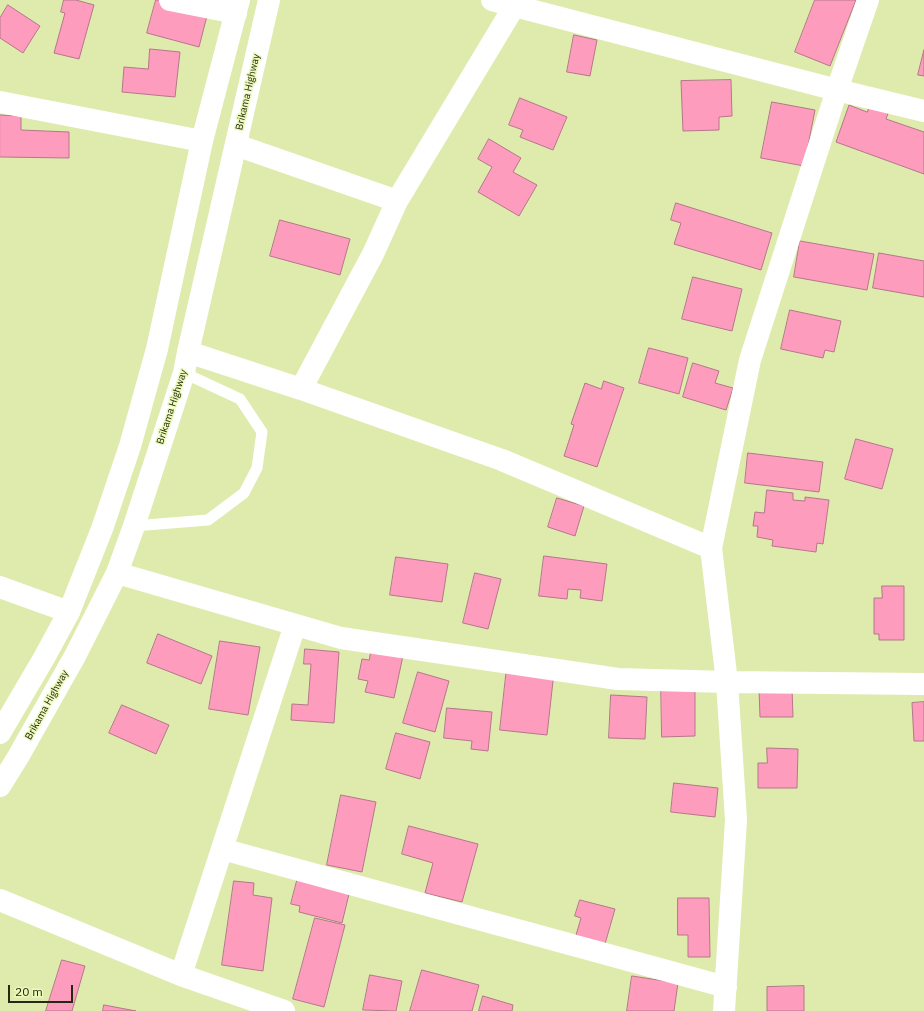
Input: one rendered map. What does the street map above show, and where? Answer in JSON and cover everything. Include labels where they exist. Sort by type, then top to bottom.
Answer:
[{"type":"main road","points":[[0,733],[69,612],[102,529],[130,446],[157,349],[202,141],[238,6],[170,0]]},
{"type":"main road","name":"Brikama Highway","points":[[0,786],[75,656],[117,573],[134,526],[184,373],[269,0]]},
{"type":"main road","points":[[492,0],[516,3],[837,90],[924,111]]},
{"type":"main road","points":[[724,1011],[736,820],[727,682],[710,548],[750,360],[837,90],[868,0]]},
{"type":"main road","points":[[301,389],[373,254],[397,201],[516,3]]},
{"type":"main road","points":[[0,102],[202,141]]},
{"type":"main road","points":[[236,145],[397,201]]},
{"type":"main road","points":[[188,352],[301,389],[502,460],[710,548]]},
{"type":"main road","points":[[117,573],[341,638],[618,679],[727,682],[924,684]]},
{"type":"main road","points":[[0,587],[69,612]]},
{"type":"main road","points":[[181,975],[294,625]]},
{"type":"main road","points":[[222,849],[726,987]]},
{"type":"main road","points":[[0,900],[181,975],[284,1011]]},
{"type":"lane","points":[[134,526],[208,520],[244,493],[257,468],[262,432],[240,399],[184,373]]},
{"type":"building","points":[[64,0],[76,0],[94,5],[79,59],[54,53],[65,13],[61,12]]},
{"type":"building","points":[[156,0],[163,0],[208,12],[199,47],[147,33]]},
{"type":"building","points":[[815,0],[856,0],[830,66],[795,52]]},
{"type":"building","points":[[8,5],[40,26],[23,53],[0,38],[0,18]]},
{"type":"building","points":[[574,35],[597,40],[590,76],[567,72]]},
{"type":"building","points":[[150,49],[180,52],[175,97],[122,92],[124,67],[148,69]]},
{"type":"building","points":[[924,50],[924,76],[918,75]]},
{"type":"building","points":[[731,80],[732,116],[719,117],[719,130],[683,131],[681,81]]},
{"type":"building","points":[[520,98],[567,117],[553,150],[520,137],[523,130],[509,125]]},
{"type":"building","points":[[871,101],[890,108],[886,119],[924,132],[924,174],[836,142],[849,105],[867,112]]},
{"type":"building","points":[[772,102],[815,110],[804,166],[761,158]]},
{"type":"building","points":[[0,115],[21,116],[21,130],[69,132],[69,158],[0,157]]},
{"type":"building","points":[[489,139],[521,158],[513,172],[537,185],[519,216],[478,192],[492,167],[478,159]]},
{"type":"building","points":[[676,203],[772,233],[761,270],[674,244],[681,223],[671,220]]},
{"type":"building","points":[[280,220],[350,239],[340,275],[270,256]]},
{"type":"building","points":[[800,241],[874,254],[867,290],[794,277]]},
{"type":"building","points":[[879,253],[924,261],[924,297],[873,288]]},
{"type":"building","points":[[693,277],[742,289],[732,331],[682,319]]},
{"type":"building","points":[[790,310],[841,321],[834,352],[825,350],[823,358],[781,349]]},
{"type":"building","points":[[649,348],[688,358],[679,394],[639,383]]},
{"type":"building","points":[[693,363],[719,371],[715,383],[733,388],[726,410],[683,397]]},
{"type":"building","points":[[604,381],[624,388],[597,467],[564,456],[574,425],[571,424],[585,383],[601,389]]},
{"type":"building","points":[[856,439],[893,449],[882,489],[845,479]]},
{"type":"building","points":[[748,453],[823,462],[819,492],[745,483]]},
{"type":"building","points":[[767,490],[793,493],[793,500],[805,501],[805,497],[829,500],[823,544],[817,543],[816,552],[772,546],[773,540],[757,537],[758,526],[753,526],[755,512],[764,513]]},
{"type":"building","points":[[557,498],[584,506],[575,536],[548,527]]},
{"type":"building","points":[[544,556],[607,564],[602,601],[580,598],[581,590],[568,589],[567,599],[539,596]]},
{"type":"building","points":[[396,557],[448,564],[442,602],[390,595]]},
{"type":"building","points":[[475,573],[501,579],[488,629],[463,623]]},
{"type":"building","points":[[882,586],[904,586],[904,640],[879,640],[879,634],[874,634],[874,598],[882,598]]},
{"type":"building","points":[[158,634],[212,656],[201,684],[147,663]]},
{"type":"building","points":[[220,641],[260,647],[248,715],[209,709]]},
{"type":"building","points":[[372,644],[404,651],[394,698],[365,692],[368,681],[358,679],[362,659],[369,660]]},
{"type":"building","points":[[305,649],[339,652],[334,723],[291,720],[292,704],[308,705],[311,664],[304,664]]},
{"type":"building","points":[[507,667],[554,672],[547,735],[500,730]]},
{"type":"building","points":[[418,672],[449,681],[435,732],[403,723]]},
{"type":"building","points":[[661,683],[695,683],[695,736],[662,737]]},
{"type":"building","points":[[792,688],[793,717],[760,717],[759,689]]},
{"type":"building","points":[[611,695],[647,697],[645,739],[609,738]]},
{"type":"building","points":[[924,702],[924,741],[914,741],[912,703]]},
{"type":"building","points":[[122,705],[169,725],[156,754],[109,733]]},
{"type":"building","points":[[447,708],[492,712],[488,751],[471,749],[472,741],[444,738]]},
{"type":"building","points":[[396,733],[430,742],[420,779],[386,769]]},
{"type":"building","points":[[767,748],[798,749],[797,788],[758,788],[758,763],[767,763]]},
{"type":"building","points":[[674,783],[718,788],[715,817],[671,812]]},
{"type":"building","points":[[341,795],[376,802],[362,872],[327,865]]},
{"type":"building","points":[[409,826],[478,844],[462,902],[425,893],[433,863],[402,854]]},
{"type":"building","points":[[298,877],[350,890],[342,923],[299,912],[300,906],[291,904]]},
{"type":"building","points":[[234,881],[254,883],[253,895],[272,898],[263,971],[222,965]]},
{"type":"building","points":[[678,898],[709,898],[710,957],[688,957],[688,935],[678,935]]},
{"type":"building","points":[[580,900],[615,909],[605,944],[576,935],[581,918],[575,916]]},
{"type":"building","points":[[315,918],[345,925],[324,1007],[293,999]]},
{"type":"building","points":[[62,960],[85,966],[72,1011],[46,1011]]},
{"type":"building","points":[[422,970],[479,985],[472,1011],[410,1011]]},
{"type":"building","points":[[370,975],[402,981],[396,1011],[363,1010]]},
{"type":"building","points":[[632,976],[678,983],[674,1011],[627,1011]]},
{"type":"building","points":[[804,986],[804,1011],[767,1011],[767,987]]},
{"type":"building","points":[[483,996],[513,1005],[512,1011],[479,1011]]},
{"type":"building","points":[[104,1005],[136,1011],[103,1011]]}]
